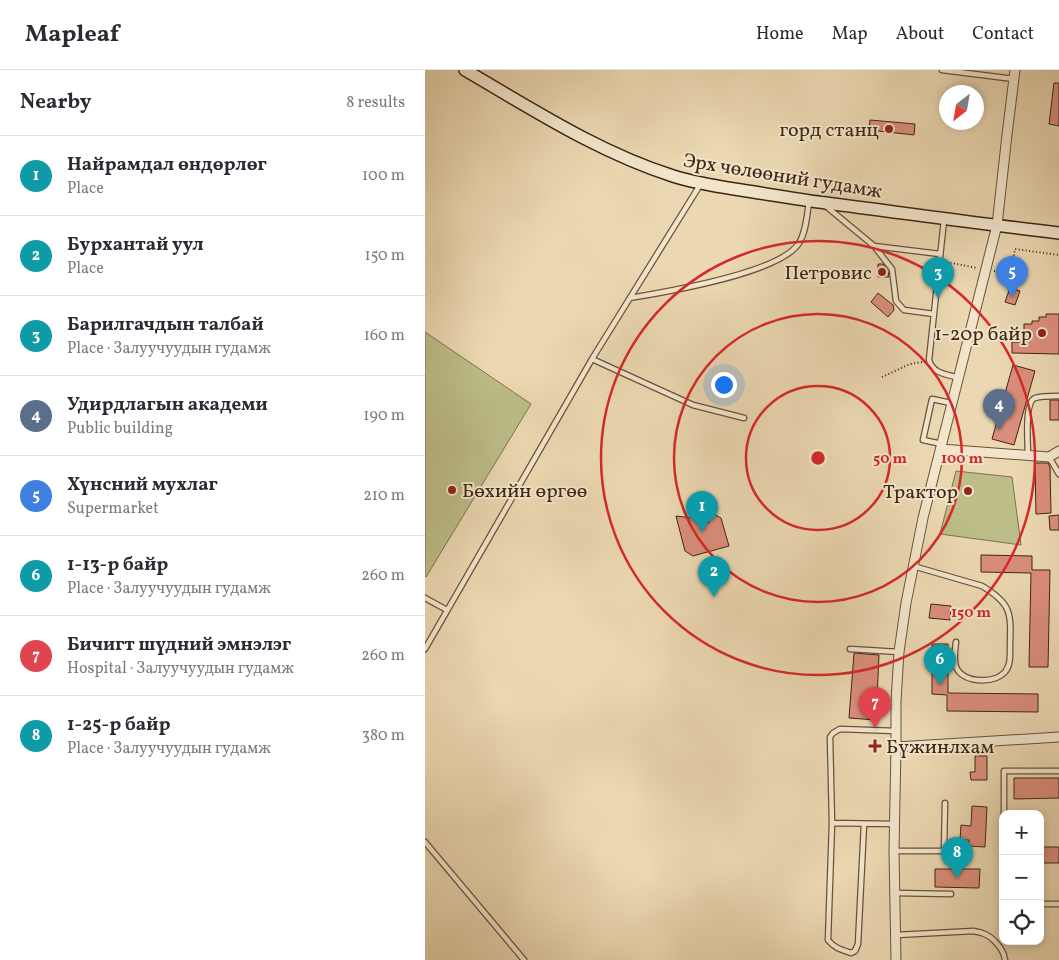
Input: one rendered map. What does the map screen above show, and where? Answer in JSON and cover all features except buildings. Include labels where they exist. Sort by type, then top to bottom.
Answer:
[{"type":"main road","name":"Эрх чөлөөний гудамж","points":[[465,70],[593,144],[645,167],[674,177],[701,184],[809,201],[1059,233]]},
{"type":"street","points":[[896,960],[894,850],[897,746],[896,701],[899,652],[906,602],[923,518],[997,226],[1014,74]]},
{"type":"street","points":[[941,447],[1049,457],[1059,451]]},
{"type":"street","points":[[897,746],[1059,737]]},
{"type":"lane","points":[[942,70],[1014,74]]},
{"type":"lane","points":[[425,649],[592,359],[701,184]]},
{"type":"lane","points":[[630,298],[737,276],[771,263],[792,252],[799,244],[803,235],[809,201]]},
{"type":"lane","points":[[822,202],[874,246],[893,269],[897,301],[904,310],[934,314]]},
{"type":"lane","points":[[944,219],[929,360],[931,367],[936,372],[959,378]]},
{"type":"lane","points":[[874,246],[940,254]]},
{"type":"lane","points":[[592,359],[693,405],[744,418]]},
{"type":"lane","points":[[1028,455],[1028,410],[1030,402],[1035,398],[1059,396]]},
{"type":"lane","points":[[941,447],[923,440],[932,399],[952,403]]},
{"type":"lane","points":[[1049,457],[1059,474]]},
{"type":"lane","points":[[913,566],[982,586],[991,591],[1005,604],[1011,620],[1010,660],[1006,671],[1002,675],[988,680],[972,680],[963,676],[955,666],[956,642]]},
{"type":"lane","points":[[425,598],[447,610]]},
{"type":"lane","points":[[850,649],[899,652]]},
{"type":"lane","points":[[864,824],[859,944],[855,951],[851,953],[839,949],[828,940],[832,823],[830,737],[839,729],[896,731]]},
{"type":"lane","points":[[1004,810],[1004,771],[1059,771]]},
{"type":"lane","points":[[894,850],[942,851],[944,849],[945,803]]},
{"type":"lane","points":[[832,823],[895,824]]},
{"type":"lane","points":[[425,842],[524,960]]},
{"type":"lane","points":[[895,893],[951,894]]},
{"type":"lane","points":[[1044,904],[1059,904]]},
{"type":"lane","points":[[896,935],[974,931],[983,933],[999,946],[1005,956],[1005,960]]},
{"type":"path","points":[[940,261],[1010,274],[1015,249],[1059,255]]},
{"type":"path","points":[[882,377],[910,364],[929,360]]},
{"type":"path","points":[[708,523],[715,508]]},
{"type":"green space","name":"Бөхийн өргөө","points":[[425,332],[531,404],[426,577],[425,576]]},
{"type":"green space","points":[[956,471],[1012,477],[1021,545],[940,534]]},
{"type":"place","name":"горд станц","points":[[889,129]]},
{"type":"place","name":"Петровис","points":[[882,272]]},
{"type":"place","name":"Хүнсний мухлаг","points":[[1012,297]]},
{"type":"place","name":"Барилгачдын талбай","points":[[938,298]]},
{"type":"place","name":"1-20р байр","points":[[1042,333]]},
{"type":"place","name":"Удирдлагын академи","points":[[999,430]]},
{"type":"place","name":"Бөхийн өргөө","points":[[452,490]]},
{"type":"place","name":"Трактор","points":[[968,491]]},
{"type":"place","name":"Найрамдал өндөрлөг","points":[[702,532]]},
{"type":"place","name":"Бурхантай уул","points":[[714,597]]},
{"type":"place","name":"1-13-р байр","points":[[940,685]]},
{"type":"place","name":"Бичигт шүдний эмнэлэг","points":[[875,728]]},
{"type":"place","name":"Бүжинлхам","points":[[875,746]]},
{"type":"place","name":"1-25-р байр","points":[[957,878]]}]
